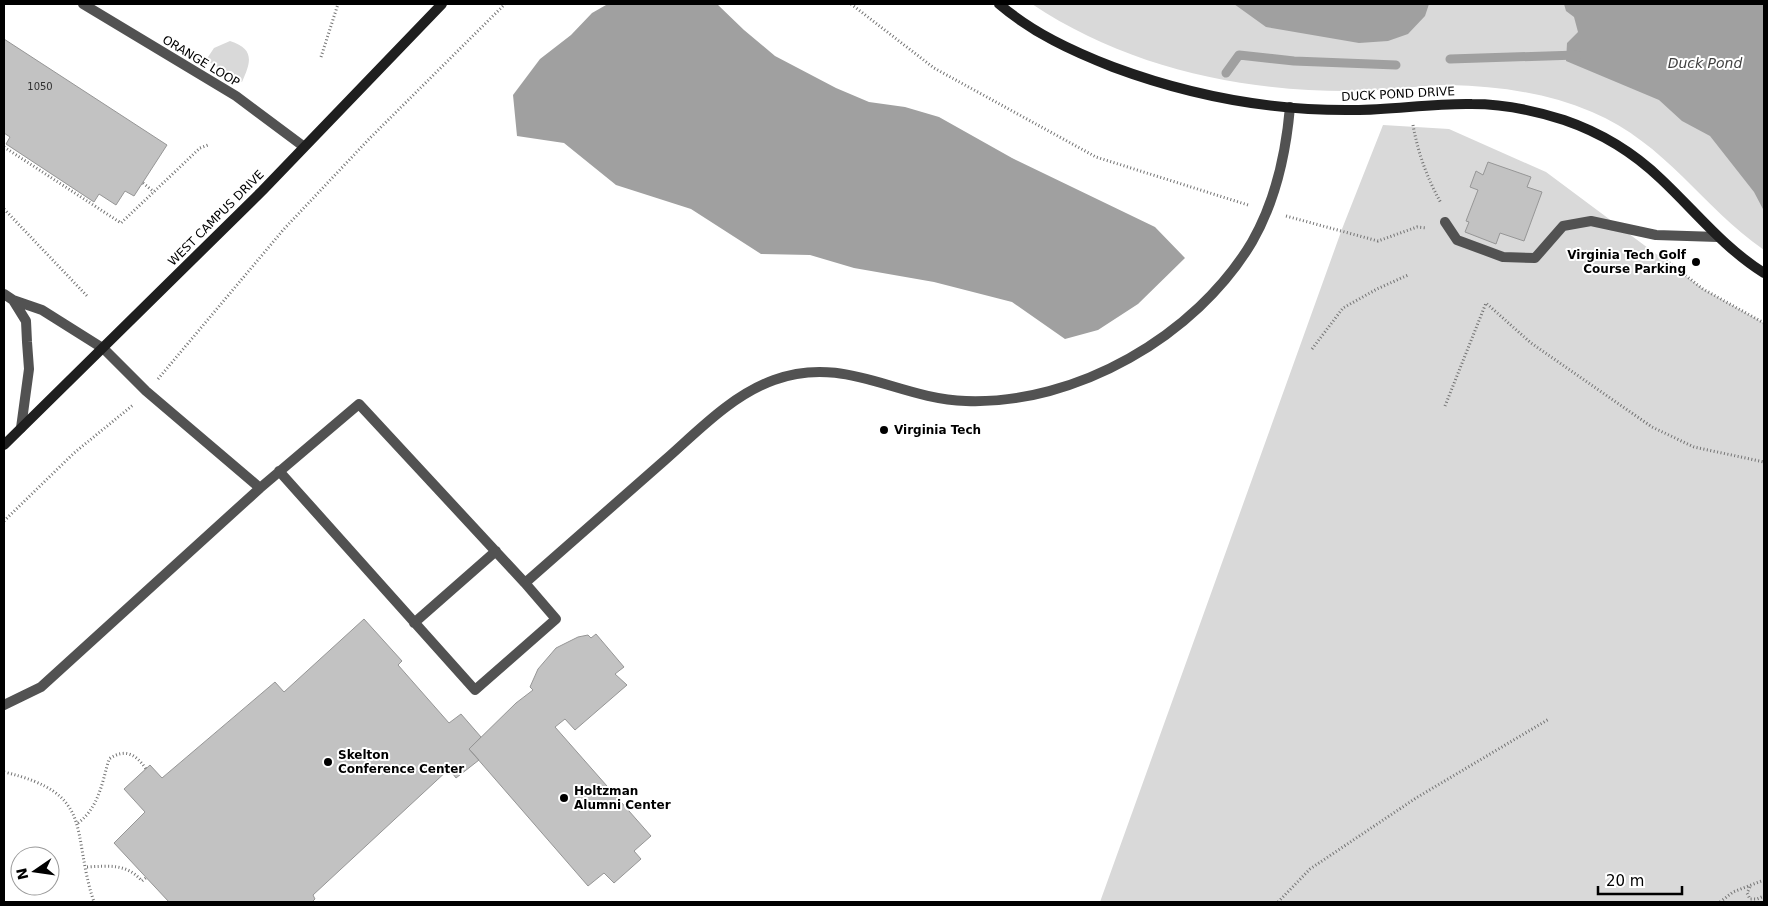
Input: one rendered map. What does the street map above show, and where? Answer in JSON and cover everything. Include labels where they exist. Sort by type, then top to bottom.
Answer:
[{"type":"street","name":"ORANGE LOOP","points":[[83,4],[236,96],[303,146]]},
{"type":"street","name":"WEST CAMPUS DRIVE","points":[[4,445],[104,349],[262,191],[303,146],[442,4]]},
{"type":"street","name":"DUCK POND DRIVE","points":[[999,4],[1014,17],[1044,36],[1075,52],[1159,84],[1225,100],[1290,107],[1356,110],[1475,103],[1520,110],[1564,120],[1599,135],[1646,165],[1718,237],[1764,273]]},
{"type":"street","points":[[525,583],[709,422],[747,393],[774,380],[799,374],[828,371],[855,375],[943,399],[992,401],[1019,397],[1078,382],[1134,356],[1161,339],[1207,298],[1231,272],[1252,242],[1267,211],[1288,138],[1290,107]]},
{"type":"street","points":[[1445,222],[1457,240],[1504,257],[1535,258],[1563,226],[1591,222],[1656,235],[1718,237]]},
{"type":"street","points":[[4,294],[13,300],[42,310],[104,349],[146,391],[260,488]]},
{"type":"street","points":[[13,300],[26,321],[28,342],[29,369],[21,428]]},
{"type":"street","points":[[4,705],[41,687],[279,471],[359,404],[496,551],[556,619],[475,690],[279,471]]},
{"type":"street","points":[[414,623],[496,551]]},
{"type":"path","points":[[321,57],[338,4]]},
{"type":"path","points":[[4,521],[74,452],[126,413],[224,303],[284,228],[369,139],[505,4]]},
{"type":"path","points":[[851,4],[934,68],[1096,157],[1251,206]]},
{"type":"path","points":[[1286,216],[1378,241],[1417,227],[1428,228],[1445,222],[1444,211],[1427,178],[1417,147],[1413,123]]},
{"type":"path","points":[[4,147],[120,223],[200,148],[208,145]]},
{"type":"path","points":[[142,183],[154,192]]},
{"type":"path","points":[[4,209],[88,298]]},
{"type":"path","points":[[1656,235],[1658,254],[1703,289],[1764,323]]},
{"type":"path","points":[[1312,349],[1343,308],[1408,275]]},
{"type":"path","points":[[1445,406],[1486,303],[1531,343],[1652,427],[1694,447],[1764,462]]},
{"type":"path","points":[[1278,902],[1310,869],[1416,798],[1549,719]]},
{"type":"path","points":[[78,823],[87,816],[98,797],[108,759],[116,754],[125,752],[137,756],[146,769]]},
{"type":"path","points":[[4,772],[42,783],[61,797],[78,823],[89,887],[94,902]]},
{"type":"path","points":[[87,867],[119,866],[128,869],[142,881],[147,877]]},
{"type":"path","points":[[1720,902],[1733,892],[1764,880]]},
{"type":"path","points":[[1750,886],[1747,893],[1750,899],[1757,900],[1764,896]]},
{"type":"shaded area","points":[[1032,4],[1764,4],[1764,250],[1742,233],[1663,158],[1642,141],[1618,125],[1575,105],[1540,95],[1468,86],[1438,85],[1354,91],[1269,87],[1227,81],[1186,72],[1106,44],[1068,26]]},
{"type":"shaded area","points":[[230,41],[244,48],[249,57],[242,82],[206,60],[214,48]]},
{"type":"shaded area","points":[[1383,125],[1449,129],[1546,172],[1703,289],[1764,323],[1764,902],[1100,902],[1342,229]]},
{"type":"water","points":[[717,4],[775,56],[836,88],[869,102],[905,107],[939,117],[1012,158],[1155,227],[1185,258],[1138,304],[1098,330],[1065,339],[1012,302],[934,282],[854,268],[810,255],[761,254],[691,209],[616,185],[564,143],[517,136],[513,95],[540,59],[571,35],[592,13],[606,5]]},
{"type":"water","points":[[1234,4],[1429,4],[1425,16],[1408,34],[1388,41],[1359,43],[1266,27]]},
{"type":"water","name":"Duck Pond","points":[[1564,4],[1764,4],[1764,211],[1754,192],[1710,136],[1682,121],[1659,100],[1566,61],[1567,43],[1578,32],[1574,17],[1566,11]]},
{"type":"building","points":[[4,39],[167,145],[134,196],[125,191],[116,205],[99,194],[94,202],[6,144],[10,137],[4,133]]},
{"type":"building","points":[[1488,162],[1531,177],[1527,187],[1542,192],[1524,241],[1500,233],[1496,244],[1465,232],[1469,222],[1466,221],[1478,190],[1470,187],[1476,171],[1483,175]]},
{"type":"building","name":"Skelton Conference Center","points":[[364,619],[402,661],[398,665],[449,723],[461,714],[481,737],[469,749],[479,760],[456,778],[449,769],[313,895],[315,899],[312,902],[169,902],[114,843],[145,812],[124,789],[150,765],[162,778],[275,682],[284,692]]},
{"type":"building","name":"Holtzman Alumni Center","points":[[596,634],[624,667],[615,674],[627,685],[575,730],[565,719],[555,727],[651,836],[634,851],[641,859],[614,883],[604,873],[588,886],[469,749],[516,703],[533,690],[530,687],[538,669],[556,648],[578,637],[588,635],[591,638]]},
{"type":"waterway","points":[[1226,73],[1239,55],[1294,61],[1396,65]]},
{"type":"waterway","points":[[1450,59],[1577,55]]},
{"type":"place","name":"Virginia Tech Golf Course Parking","points":[[1696,262]]},
{"type":"place","name":"Virginia Tech","points":[[884,430]]},
{"type":"place","name":"Skelton Conference Center","points":[[328,762]]},
{"type":"place","name":"Holtzman Alumni Center","points":[[564,798]]}]
